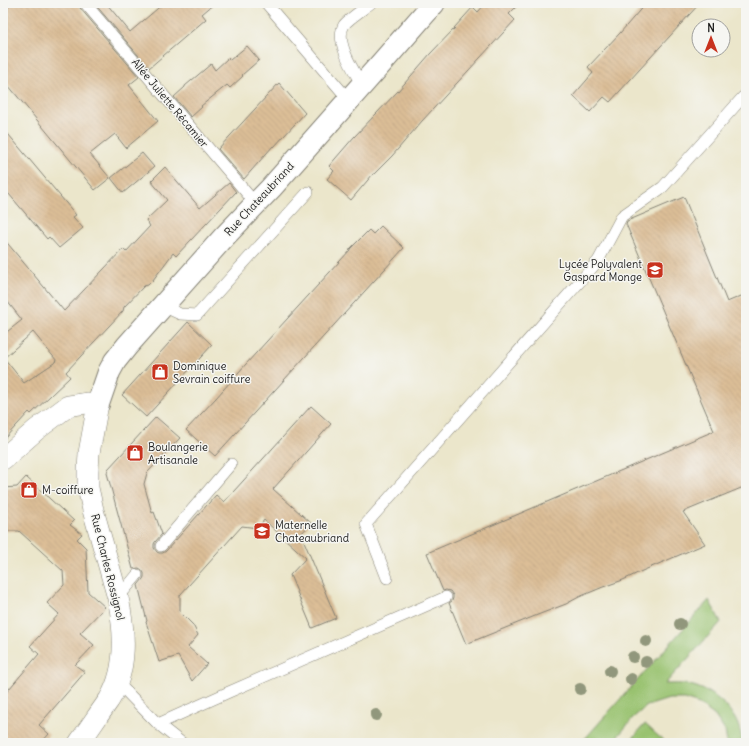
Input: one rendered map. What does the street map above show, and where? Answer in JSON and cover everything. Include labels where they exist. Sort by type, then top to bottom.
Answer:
[{"type":"street","name":"Rue Chateaubriand","points":[[98,404],[109,372],[126,346],[224,237],[271,188],[434,3]]},
{"type":"street","points":[[3,458],[36,430],[68,406],[87,403],[98,404]]},
{"type":"street","name":"Rue Charles Rossignol","points":[[79,743],[109,699],[117,682],[123,662],[124,640],[118,598],[88,488],[89,453],[98,404]]},
{"type":"lane","name":"Allée Juliette Récamier","points":[[85,3],[256,204]]},
{"type":"lane","points":[[266,3],[356,92]]},
{"type":"lane","points":[[356,92],[341,35],[344,24],[371,3]]},
{"type":"lane","points":[[388,578],[366,524],[598,261],[622,216],[663,187],[746,95]]},
{"type":"lane","points":[[163,306],[180,314],[197,315],[308,192]]},
{"type":"lane","points":[[162,546],[231,464]]},
{"type":"lane","points":[[118,598],[137,575]]},
{"type":"lane","points":[[158,724],[446,597]]},
{"type":"lane","points":[[117,682],[158,724],[182,743]]},
{"type":"green space","points":[[709,600],[721,622],[665,684],[690,685],[703,689],[715,696],[726,706],[736,720],[743,743],[727,743],[725,731],[715,716],[699,704],[684,699],[669,699],[647,706],[636,715],[612,743],[581,743]]},
{"type":"green space","points":[[645,724],[666,743],[628,743]]},
{"type":"building","points":[[13,3],[78,3],[80,8],[139,77],[129,85],[158,121],[126,148],[115,134],[90,154],[110,178],[95,190],[3,79],[3,12]]},
{"type":"building","points":[[94,3],[106,3],[130,32],[164,3],[215,3],[202,14],[206,19],[149,68]]},
{"type":"building","points":[[486,3],[520,3],[509,14],[515,20],[422,121],[392,156],[373,174],[351,200],[327,179],[334,171],[329,166],[473,7],[478,12]]},
{"type":"building","points":[[646,3],[700,3],[610,102],[604,97],[590,112],[573,96],[593,73],[588,67]]},
{"type":"building","points":[[247,46],[259,60],[230,88],[227,85],[201,106],[202,107],[191,117],[174,97],[211,64],[215,70],[228,58],[230,60]]},
{"type":"building","points":[[279,83],[305,113],[244,179],[218,149]]},
{"type":"building","points":[[3,128],[76,215],[73,217],[83,228],[59,248],[49,237],[47,239],[3,187]]},
{"type":"building","points":[[142,153],[154,167],[123,193],[111,178]]},
{"type":"building","points":[[165,167],[200,208],[229,183],[236,192],[176,256],[173,253],[153,280],[148,285],[144,286],[124,307],[123,311],[66,372],[70,377],[31,414],[29,412],[3,440],[3,335],[22,320],[3,296],[3,238],[64,311],[123,249],[126,252],[150,226],[146,220],[167,200],[151,181]],"holes":[[[33,332],[57,361],[24,383],[4,358]]]},
{"type":"building","points":[[684,197],[727,302],[746,294],[746,486],[683,512],[705,544],[623,580],[579,597],[566,604],[466,644],[449,603],[452,601],[453,595],[450,591],[443,591],[427,553],[714,431],[626,224],[627,221]]},
{"type":"building","points":[[381,226],[404,248],[215,456],[186,430],[350,249],[369,230],[373,234]]},
{"type":"building","points":[[188,322],[212,345],[146,417],[122,395]]},
{"type":"building","points":[[311,406],[331,424],[273,489],[311,523],[301,534],[336,618],[312,628],[290,575],[306,558],[264,520],[258,528],[242,526],[180,595],[180,612],[193,625],[198,635],[188,647],[207,664],[192,681],[178,656],[159,662],[146,622],[138,585],[144,577],[144,573],[139,568],[133,569],[107,473],[108,469],[156,417],[180,438],[147,473],[144,484],[152,513],[154,512],[162,534],[155,542],[154,548],[157,552],[163,553],[216,495],[224,502]]},
{"type":"building","points":[[26,477],[74,521],[70,525],[82,534],[77,539],[86,548],[88,592],[105,607],[80,633],[94,645],[75,665],[85,672],[39,725],[49,734],[41,743],[3,743],[3,696],[39,654],[30,646],[59,614],[47,603],[64,585],[63,571],[19,531],[3,531],[3,488],[17,487]]},
{"type":"place","name":"Lycée Polyvalent Gaspard Monge","points":[[655,270]]},
{"type":"place","name":"Dominique Sevrain coiffure","points":[[160,372]]},
{"type":"place","name":"Boulangerie Artisanale","points":[[135,453]]},
{"type":"place","name":"M-coiffure","points":[[29,490]]},
{"type":"place","name":"Maternelle Chateaubriand","points":[[262,531]]}]
